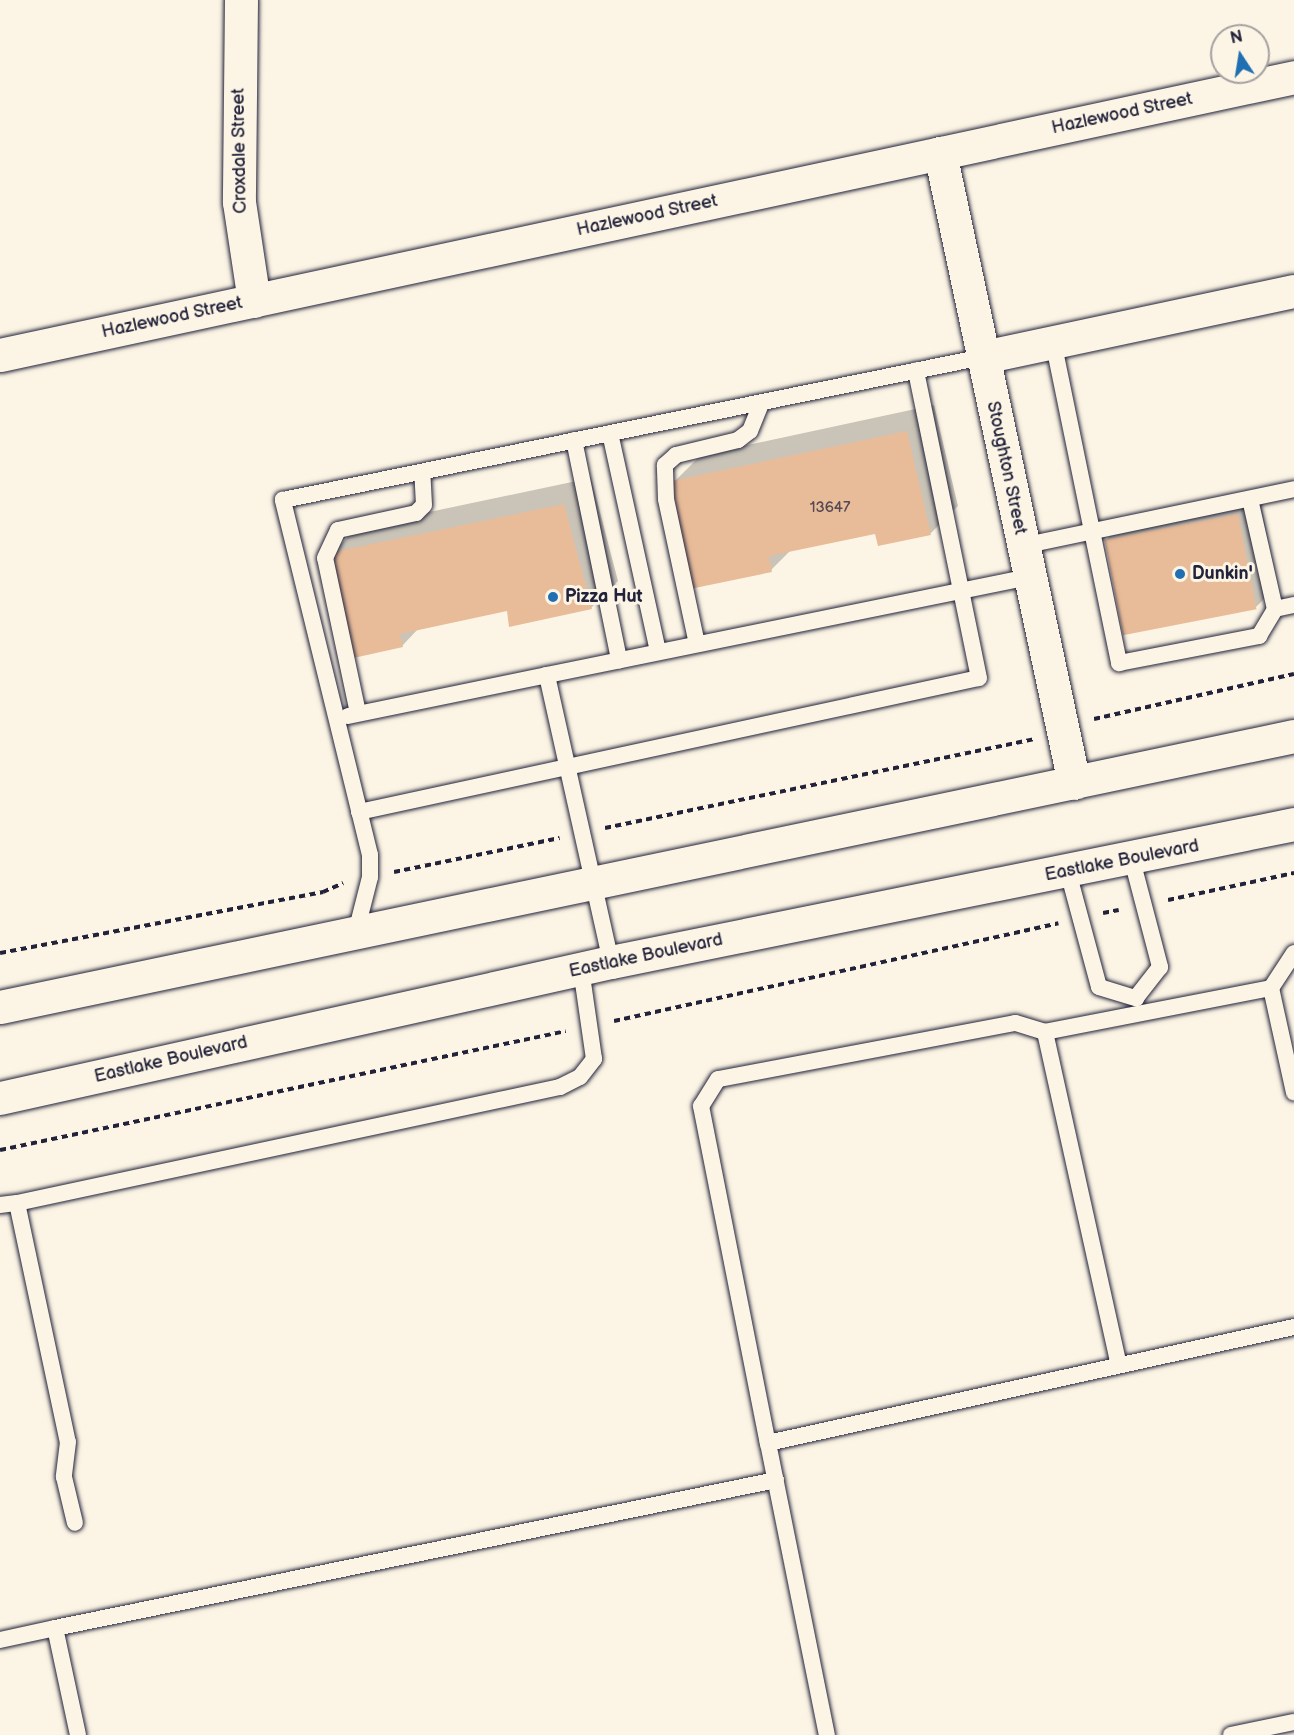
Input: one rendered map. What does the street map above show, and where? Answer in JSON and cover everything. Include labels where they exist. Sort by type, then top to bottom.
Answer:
[{"type":"main road","name":"Croxdale Street","points":[[241,0],[239,202],[254,301]]},
{"type":"main road","name":"Hazlewood Street","points":[[0,355],[1294,78]]},
{"type":"main road","name":"Stoughton Street","points":[[940,153],[1074,783]]},
{"type":"main road","points":[[983,357],[1294,291]]},
{"type":"main road","points":[[0,1007],[356,932],[592,879],[1074,783],[1294,735]]},
{"type":"main road","name":"Eastlake Boulevard","points":[[0,1098],[596,966],[1132,860],[1294,824]]},
{"type":"lane","points":[[1053,341],[1119,663],[1259,636],[1275,609],[1250,498]]},
{"type":"lane","points":[[356,932],[370,877],[359,812],[283,500],[983,357]]},
{"type":"lane","points":[[359,812],[567,764],[979,678],[916,370]]},
{"type":"lane","points":[[697,644],[666,499],[665,465],[676,455],[738,440],[750,431],[762,402]]},
{"type":"lane","points":[[610,434],[658,652]]},
{"type":"lane","points":[[574,441],[619,660]]},
{"type":"lane","points":[[358,713],[327,580],[328,548],[338,530],[416,513],[426,495],[422,472]]},
{"type":"lane","points":[[1022,546],[1294,489]]},
{"type":"lane","points":[[335,720],[358,713],[1029,577]]},
{"type":"lane","points":[[1275,609],[1294,605]]},
{"type":"lane","points":[[0,1205],[560,1088],[580,1077],[594,1059],[596,966],[592,879],[547,675]]},
{"type":"lane","points":[[1132,860],[1146,905],[1160,967],[1138,1004]]},
{"type":"lane","points":[[1068,872],[1098,987],[1138,1004]]},
{"type":"lane","points":[[1294,953],[1271,988],[1294,1093]]},
{"type":"lane","points":[[827,1735],[703,1135],[701,1106],[718,1079],[1015,1023],[1046,1032],[1138,1004],[1271,988]]},
{"type":"lane","points":[[1046,1032],[1119,1365]]},
{"type":"lane","points":[[17,1203],[68,1442],[64,1477],[75,1522]]},
{"type":"lane","points":[[768,1443],[1294,1327]]},
{"type":"lane","points":[[0,1640],[776,1480]]},
{"type":"lane","points":[[55,1628],[78,1735]]},
{"type":"lane","points":[[1231,1735],[1294,1722]]},
{"type":"path","points":[[1101,716],[1294,674]]},
{"type":"path","points":[[617,825],[1019,744]]},
{"type":"path","points":[[0,953],[323,892],[370,877],[553,839]]},
{"type":"path","points":[[618,1020],[1294,873]]},
{"type":"path","points":[[0,1150],[567,1031]]},
{"type":"building","points":[[907,431],[931,535],[878,546],[875,534],[769,556],[772,572],[690,589],[672,481]]},
{"type":"building","points":[[564,504],[592,609],[509,627],[507,611],[400,634],[403,647],[349,659],[329,553]]},
{"type":"building","name":"Dunkin'","points":[[1238,514],[1257,609],[1123,635],[1104,540]]},
{"type":"place","name":"Dunkin'","points":[[1180,574]]},
{"type":"place","name":"Pizza Hut","points":[[553,597]]}]
